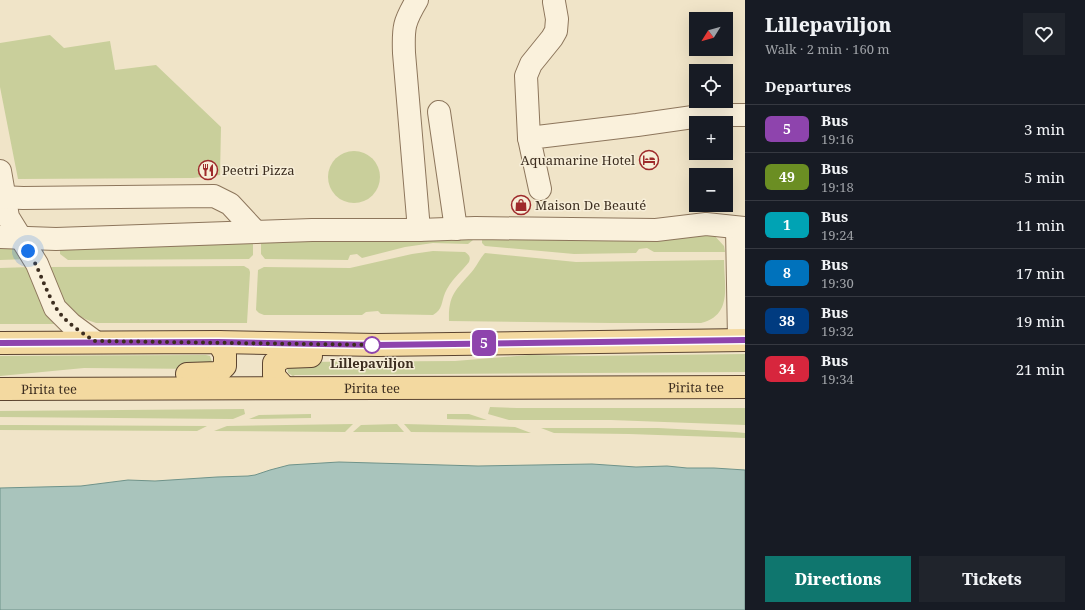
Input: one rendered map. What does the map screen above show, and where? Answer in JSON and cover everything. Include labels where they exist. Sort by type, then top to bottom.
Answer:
[{"type":"main road","points":[[0,342],[94,341],[377,345],[742,340]]},
{"type":"main road","points":[[149,388],[164,374],[218,373],[225,366],[225,354],[218,342]]},
{"type":"main road","points":[[284,388],[274,376],[274,363],[284,357],[310,357],[326,344]]},
{"type":"main road","name":"Pirita tee","points":[[0,389],[745,387]]},
{"type":"street","points":[[417,0],[406,18],[403,33],[418,230]]},
{"type":"street","points":[[540,189],[529,138],[526,76],[531,64],[556,31],[557,19],[554,2]]},
{"type":"street","points":[[439,112],[456,229]]},
{"type":"street","points":[[529,138],[707,115],[745,115]]},
{"type":"street","points":[[0,171],[2,197],[8,217],[10,237],[37,264],[55,308],[71,324],[94,341]]},
{"type":"street","points":[[2,197],[214,196],[230,204],[256,232]]},
{"type":"street","points":[[10,237],[56,239],[312,230],[656,230],[706,224],[741,228],[742,340]]},
{"type":"green space","points":[[50,35],[64,48],[110,41],[115,70],[156,65],[221,127],[220,175],[193,178],[18,179],[0,87],[0,43]]},
{"type":"green space","points":[[354,151],[364,153],[372,159],[378,167],[380,177],[378,187],[372,195],[364,201],[354,203],[344,201],[336,195],[330,187],[328,177],[330,167],[336,159],[344,153]]},
{"type":"green space","points":[[713,234],[724,246],[725,252],[654,252],[647,248],[639,249],[636,253],[574,254],[485,246],[482,243],[482,238]]},
{"type":"green space","points":[[261,235],[473,236],[473,240],[468,244],[433,243],[405,247],[362,258],[357,254],[350,255],[348,260],[265,259],[261,254]]},
{"type":"green space","points":[[253,237],[253,255],[249,259],[68,260],[60,254],[60,243]]},
{"type":"green space","points":[[0,244],[14,246],[29,259],[0,260]]},
{"type":"green space","points":[[433,251],[465,252],[469,255],[470,259],[450,284],[439,310],[433,315],[381,314],[378,311],[366,312],[362,315],[264,315],[256,310],[258,270],[264,267],[350,268],[412,254]]},
{"type":"green space","points":[[485,253],[576,262],[724,260],[724,298],[718,313],[711,319],[701,323],[449,321],[450,303],[452,297]]},
{"type":"green space","points":[[244,266],[249,269],[250,272],[247,323],[96,323],[85,319],[70,309],[57,287],[49,267]]},
{"type":"green space","points":[[31,267],[55,324],[0,324],[0,268]]},
{"type":"green space","points":[[745,354],[745,372],[293,376],[288,373],[287,367],[292,362],[455,361],[529,355],[583,356]]},
{"type":"green space","points":[[0,356],[210,356],[212,365],[206,369],[84,368],[0,376]]},
{"type":"green space","points":[[490,407],[745,408],[745,425],[611,420],[509,420],[488,414]]},
{"type":"green space","points":[[244,409],[245,414],[233,419],[0,417],[0,411]]},
{"type":"green space","points":[[311,414],[311,418],[249,419],[259,415]]},
{"type":"green space","points":[[447,414],[469,414],[487,420],[447,419]]},
{"type":"green space","points":[[353,424],[345,432],[214,431],[227,426]]},
{"type":"green space","points":[[397,424],[404,432],[353,432],[361,425]]},
{"type":"green space","points":[[404,424],[515,427],[531,433],[411,432]]},
{"type":"green space","points":[[0,425],[207,426],[197,431],[0,430]]},
{"type":"green space","points":[[541,428],[658,428],[745,433],[745,438],[554,433]]},
{"type":"water","points":[[339,462],[478,466],[592,464],[636,467],[667,466],[745,470],[745,610],[0,610],[0,488],[81,486],[128,480],[155,481],[248,476],[289,465]]},
{"type":"bus line","name":"5","points":[[0,343],[94,341],[377,345],[745,340]]},
{"type":"place","name":"Aquamarine Hotel","points":[[649,160]]},
{"type":"place","name":"Peetri Pizza","points":[[208,170]]},
{"type":"place","name":"Maison De Beauté","points":[[521,205]]},
{"type":"place","name":"Lillepaviljon","points":[[372,345]]},
{"type":"route","points":[[28,251],[37,264],[45,287],[55,308],[71,324],[94,341],[377,345],[372,345]]}]
